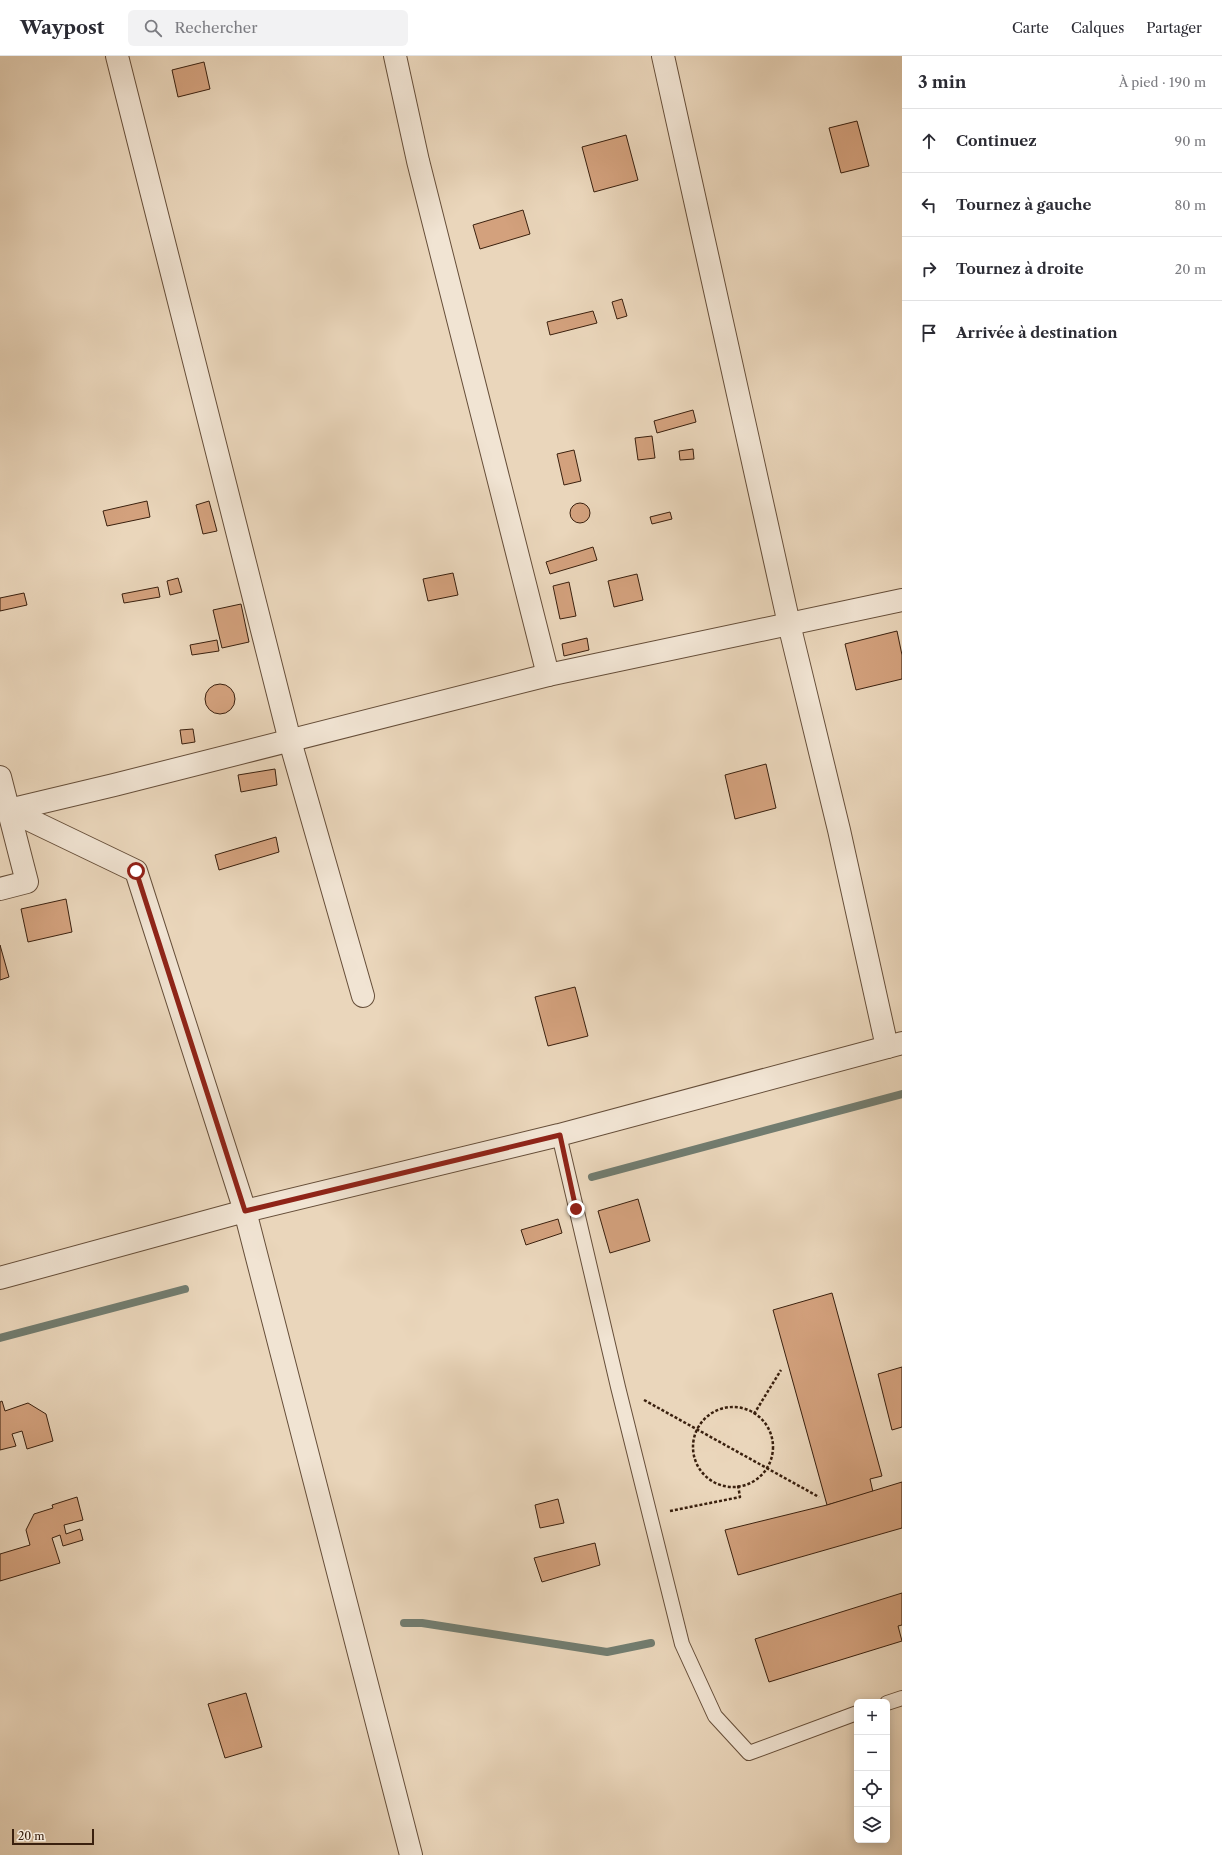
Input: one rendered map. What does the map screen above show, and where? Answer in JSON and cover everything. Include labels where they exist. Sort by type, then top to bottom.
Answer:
[{"type":"street","points":[[117,56],[290,741],[363,996]]},
{"type":"street","points":[[395,56],[418,161],[548,675]]},
{"type":"street","points":[[0,1278],[245,1211],[560,1135],[894,1045],[839,830],[789,624],[663,56]]},
{"type":"street","points":[[9,810],[290,741],[548,675],[902,600]]},
{"type":"street","points":[[0,777],[27,882],[0,889]]},
{"type":"street","points":[[9,810],[136,871],[245,1211],[411,1855]]},
{"type":"lane","points":[[560,1135],[618,1387],[682,1644],[714,1716],[749,1753],[854,1714]]},
{"type":"lane","points":[[890,1702],[902,1698]]},
{"type":"path","points":[[754,1414],[781,1370]]},
{"type":"path","points":[[618,1387],[819,1497]]},
{"type":"path","points":[[742,1407],[764,1420],[774,1444],[767,1469],[748,1484],[724,1487],[703,1474],[693,1452],[697,1429],[716,1410],[742,1407]]},
{"type":"path","points":[[650,1515],[740,1497],[738,1486]]},
{"type":"building","points":[[204,62],[210,89],[178,97],[172,70]]},
{"type":"building","points":[[857,121],[869,166],[841,173],[829,128]]},
{"type":"building","points":[[626,135],[638,180],[594,192],[582,147]]},
{"type":"building","points":[[523,210],[530,234],[480,249],[473,225]]},
{"type":"building","points":[[622,299],[627,316],[617,319],[612,302]]},
{"type":"building","points":[[593,311],[597,323],[550,335],[547,322]]},
{"type":"building","points":[[693,410],[696,422],[657,433],[654,421]]},
{"type":"building","points":[[652,436],[655,458],[638,460],[635,438]]},
{"type":"building","points":[[693,449],[694,459],[680,460],[679,451]]},
{"type":"building","points":[[574,450],[581,481],[564,485],[557,454]]},
{"type":"building","points":[[147,501],[150,517],[107,526],[103,511]]},
{"type":"building","points":[[209,501],[217,531],[203,534],[196,505]]},
{"type":"building","points":[[580,503],[587,506],[590,513],[587,520],[580,523],[573,520],[570,513],[573,506]]},
{"type":"building","points":[[670,512],[672,519],[652,524],[650,517]]},
{"type":"building","points":[[593,547],[597,560],[550,574],[546,562]]},
{"type":"building","points":[[453,573],[458,595],[428,601],[423,579]]},
{"type":"building","points":[[637,574],[643,600],[614,607],[608,581]]},
{"type":"building","points":[[178,578],[182,592],[170,595],[167,581]]},
{"type":"building","points":[[569,582],[576,616],[560,619],[553,586]]},
{"type":"building","points":[[158,587],[160,597],[124,603],[122,594]]},
{"type":"building","points":[[24,593],[27,605],[0,611],[0,598]]},
{"type":"building","points":[[241,604],[249,642],[222,648],[213,610]]},
{"type":"building","points":[[897,631],[902,655],[902,679],[856,690],[845,644]]},
{"type":"building","points":[[587,638],[589,650],[564,656],[562,644]]},
{"type":"building","points":[[217,640],[219,651],[192,655],[190,645]]},
{"type":"building","points":[[220,684],[230,689],[235,699],[230,709],[220,714],[210,709],[205,699],[210,689]]},
{"type":"building","points":[[193,729],[195,742],[182,744],[180,730]]},
{"type":"building","points":[[766,764],[776,808],[735,819],[725,775]]},
{"type":"building","points":[[275,769],[277,785],[241,792],[238,775]]},
{"type":"building","points":[[276,837],[279,852],[219,870],[215,855]]},
{"type":"building","points":[[66,899],[72,932],[28,942],[21,909]]},
{"type":"building","points":[[0,945],[9,977],[0,980]]},
{"type":"building","points":[[575,987],[588,1036],[548,1046],[535,997]]},
{"type":"building","points":[[638,1199],[650,1241],[610,1253],[598,1211]]},
{"type":"building","points":[[558,1219],[562,1233],[526,1245],[521,1230]]},
{"type":"building","points":[[832,1293],[882,1476],[870,1479],[873,1492],[827,1505],[773,1310]]},
{"type":"building","points":[[902,1367],[902,1427],[892,1430],[878,1374]]},
{"type":"building","points":[[2,1401],[5,1411],[28,1403],[46,1414],[53,1441],[27,1449],[22,1431],[12,1434],[16,1446],[0,1450],[0,1402]]},
{"type":"building","points":[[902,1482],[902,1528],[738,1575],[725,1530],[827,1505]]},
{"type":"building","points":[[77,1497],[83,1520],[64,1525],[66,1534],[80,1529],[83,1540],[63,1546],[60,1535],[52,1538],[60,1563],[0,1581],[0,1554],[30,1545],[26,1530],[34,1514],[53,1508],[52,1505]]},
{"type":"building","points":[[558,1499],[564,1523],[540,1528],[535,1505]]},
{"type":"building","points":[[595,1543],[600,1565],[542,1582],[534,1558]]},
{"type":"building","points":[[902,1593],[902,1625],[898,1626],[902,1641],[769,1682],[755,1639]]},
{"type":"building","points":[[246,1693],[262,1747],[225,1758],[208,1704]]},
{"type":"waterway","points":[[592,1177],[902,1094]]},
{"type":"waterway","points":[[0,1338],[185,1289]]},
{"type":"waterway","points":[[404,1623],[422,1623],[607,1652],[651,1643]]},
{"type":"route","points":[[136,871],[245,1211],[560,1135],[576,1209]]}]
